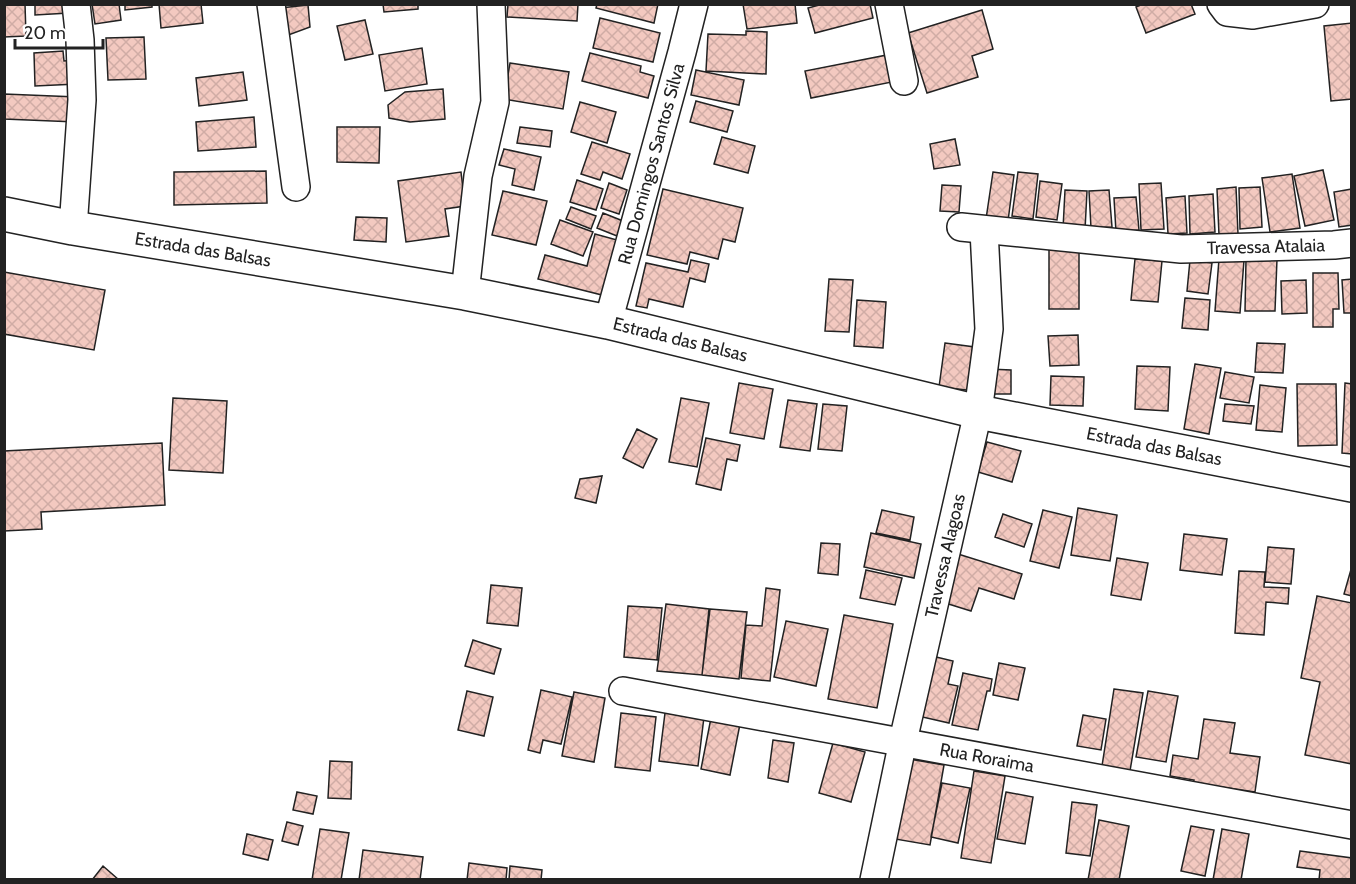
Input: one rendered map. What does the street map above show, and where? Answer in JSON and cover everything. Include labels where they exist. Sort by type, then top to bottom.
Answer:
[{"type":"street","points":[[74,228],[82,100],[81,40],[76,4]]},
{"type":"street","points":[[271,4],[296,187]]},
{"type":"street","points":[[465,293],[478,176],[495,102],[491,4]]},
{"type":"street","name":"Rua Domingos Santos Silva","points":[[608,322],[694,4]]},
{"type":"street","points":[[889,4],[904,81]]},
{"type":"street","points":[[1221,4],[1227,12],[1253,15],[1315,4]]},
{"type":"street","name":"Estrada das Balsas","points":[[4,214],[74,228],[465,293],[608,322],[978,412],[1352,485]]},
{"type":"street","name":"Travessa Atalaia","points":[[972,228],[1181,249],[1352,243]]},
{"type":"street","name":"Travessa Alagoas","points":[[874,879],[978,412],[989,329],[972,228]]},
{"type":"street","name":"Rua Roraima","points":[[622,691],[1352,825]]},
{"type":"building","points":[[4,4],[25,4],[26,36],[4,37]]},
{"type":"building","points":[[35,4],[68,4],[69,13],[35,15]]},
{"type":"building","points":[[92,4],[119,4],[121,20],[95,24]]},
{"type":"building","points":[[125,4],[152,4],[152,7],[125,10]]},
{"type":"building","points":[[159,4],[201,4],[203,23],[161,28]]},
{"type":"building","points":[[383,4],[418,4],[418,9],[384,12]]},
{"type":"building","points":[[508,4],[578,4],[577,21],[507,17]]},
{"type":"building","points":[[597,4],[658,4],[654,23],[596,8]]},
{"type":"building","points":[[743,4],[795,4],[797,23],[747,29]]},
{"type":"building","points":[[823,4],[870,4],[873,18],[815,33],[808,8]]},
{"type":"building","points":[[1143,4],[1191,4],[1195,14],[1146,33],[1136,7]]},
{"type":"building","points":[[308,5],[310,27],[283,37],[280,8]]},
{"type":"building","points":[[982,10],[993,49],[972,56],[978,77],[927,93],[908,33]]},
{"type":"building","points":[[600,18],[660,33],[653,62],[593,48]]},
{"type":"building","points":[[365,20],[373,54],[345,60],[337,26]]},
{"type":"building","points":[[1352,23],[1352,99],[1331,101],[1324,26]]},
{"type":"building","points":[[746,31],[767,32],[766,74],[706,71],[708,34],[746,35]]},
{"type":"building","points":[[144,37],[146,79],[108,80],[106,38]]},
{"type":"building","points":[[422,48],[427,84],[385,91],[379,55]]},
{"type":"building","points":[[63,51],[64,61],[76,60],[77,84],[35,86],[34,53]]},
{"type":"building","points":[[590,53],[641,66],[640,72],[654,76],[648,98],[582,81]]},
{"type":"building","points":[[887,55],[892,82],[811,98],[805,71]]},
{"type":"building","points":[[510,63],[569,72],[563,109],[504,99]]},
{"type":"building","points":[[696,70],[744,80],[739,105],[691,95]]},
{"type":"building","points":[[243,72],[247,100],[199,106],[196,78]]},
{"type":"building","points":[[443,89],[445,119],[410,122],[389,118],[388,105],[405,92]]},
{"type":"building","points":[[4,94],[77,97],[76,122],[4,119]]},
{"type":"building","points":[[696,101],[733,111],[727,132],[690,122]]},
{"type":"building","points":[[580,102],[616,112],[607,143],[571,132]]},
{"type":"building","points":[[254,117],[256,147],[198,151],[196,122]]},
{"type":"building","points":[[337,127],[380,127],[379,163],[337,162]]},
{"type":"building","points":[[520,127],[552,131],[550,147],[517,143]]},
{"type":"building","points":[[722,137],[755,146],[748,173],[714,164]]},
{"type":"building","points":[[955,139],[960,165],[934,169],[930,144]]},
{"type":"building","points":[[592,142],[630,154],[622,179],[603,172],[600,180],[581,174]]},
{"type":"building","points":[[504,149],[541,157],[534,190],[512,185],[515,169],[499,165]]},
{"type":"building","points":[[1323,170],[1334,220],[1305,226],[1294,176]]},
{"type":"building","points":[[266,171],[267,203],[174,205],[174,172]]},
{"type":"building","points":[[461,172],[465,206],[445,209],[449,236],[406,242],[398,181]]},
{"type":"building","points":[[993,172],[1014,175],[1008,221],[986,219]]},
{"type":"building","points":[[1018,172],[1038,174],[1033,219],[1012,216]]},
{"type":"building","points":[[1292,174],[1300,228],[1270,232],[1262,178]]},
{"type":"building","points":[[577,180],[603,189],[596,210],[570,202]]},
{"type":"building","points":[[1040,181],[1062,184],[1057,220],[1036,217]]},
{"type":"building","points":[[609,183],[627,190],[619,214],[601,208]]},
{"type":"building","points":[[1161,183],[1164,229],[1141,230],[1139,184]]},
{"type":"building","points":[[942,185],[961,186],[959,212],[940,211]]},
{"type":"building","points":[[1236,187],[1238,234],[1219,235],[1217,189]]},
{"type":"building","points":[[1260,187],[1262,227],[1240,229],[1239,188]]},
{"type":"building","points":[[663,189],[743,208],[735,242],[723,239],[718,259],[690,252],[687,264],[647,255]]},
{"type":"building","points":[[1352,189],[1352,225],[1339,227],[1334,192]]},
{"type":"building","points":[[1065,190],[1087,191],[1085,230],[1063,229]]},
{"type":"building","points":[[1109,190],[1112,227],[1091,228],[1089,191]]},
{"type":"building","points":[[503,191],[547,201],[536,245],[492,235]]},
{"type":"building","points":[[1213,194],[1215,232],[1190,234],[1189,196]]},
{"type":"building","points":[[1185,196],[1187,233],[1168,234],[1166,198]]},
{"type":"building","points":[[1136,197],[1139,230],[1116,232],[1114,198]]},
{"type":"building","points":[[571,207],[596,216],[591,229],[566,219]]},
{"type":"building","points":[[603,213],[623,221],[617,236],[597,228]]},
{"type":"building","points":[[356,217],[387,218],[386,242],[354,240]]},
{"type":"building","points":[[560,220],[593,232],[583,256],[551,244]]},
{"type":"building","points":[[595,234],[617,240],[602,295],[538,279],[545,255],[587,266]]},
{"type":"building","points":[[1049,243],[1079,243],[1079,309],[1049,309]]},
{"type":"building","points":[[1135,259],[1162,261],[1158,302],[1131,300]]},
{"type":"building","points":[[1219,259],[1244,260],[1240,313],[1215,311]]},
{"type":"building","points":[[1246,259],[1277,259],[1275,311],[1245,311]]},
{"type":"building","points":[[691,260],[709,264],[705,282],[690,278],[683,307],[649,299],[647,308],[636,306],[646,263],[688,272]]},
{"type":"building","points":[[1190,260],[1212,263],[1208,294],[1187,291]]},
{"type":"building","points":[[4,272],[105,290],[94,350],[4,334]]},
{"type":"building","points":[[1313,273],[1338,273],[1339,309],[1333,309],[1333,327],[1313,327]]},
{"type":"building","points":[[829,279],[853,280],[849,332],[825,331]]},
{"type":"building","points":[[1352,279],[1352,313],[1344,313],[1342,280]]},
{"type":"building","points":[[1306,280],[1307,313],[1282,314],[1281,281]]},
{"type":"building","points":[[1185,298],[1210,300],[1208,330],[1182,328]]},
{"type":"building","points":[[857,300],[886,302],[883,348],[854,346]]},
{"type":"building","points":[[1078,335],[1079,365],[1050,366],[1048,336]]},
{"type":"building","points":[[945,343],[982,348],[976,391],[939,387]]},
{"type":"building","points":[[1257,343],[1285,344],[1283,373],[1255,372]]},
{"type":"building","points":[[1195,364],[1221,368],[1209,434],[1184,429]]},
{"type":"building","points":[[1137,366],[1170,367],[1168,411],[1135,409]]},
{"type":"building","points":[[988,369],[1011,370],[1011,394],[988,394]]},
{"type":"building","points":[[1225,372],[1254,377],[1249,403],[1220,398]]},
{"type":"building","points":[[1051,376],[1084,377],[1083,406],[1050,405]]},
{"type":"building","points":[[739,383],[773,389],[764,439],[730,433]]},
{"type":"building","points":[[1345,383],[1352,384],[1352,454],[1342,453]]},
{"type":"building","points":[[1297,384],[1336,384],[1337,445],[1298,446]]},
{"type":"building","points":[[1260,385],[1286,388],[1282,432],[1256,430]]},
{"type":"building","points":[[173,398],[227,401],[223,473],[169,470]]},
{"type":"building","points":[[681,398],[709,403],[697,467],[669,462]]},
{"type":"building","points":[[788,400],[817,404],[810,451],[780,447]]},
{"type":"building","points":[[823,404],[847,406],[842,451],[818,449]]},
{"type":"building","points":[[1225,404],[1254,406],[1251,424],[1223,421]]},
{"type":"building","points":[[637,429],[657,439],[643,468],[623,458]]},
{"type":"building","points":[[706,438],[740,445],[737,461],[727,459],[721,490],[696,484]]},
{"type":"building","points":[[987,442],[1021,451],[1012,482],[978,472]]},
{"type":"building","points":[[162,443],[165,505],[41,512],[42,529],[4,531],[4,451]]},
{"type":"building","points":[[602,476],[596,503],[575,498],[580,479]]},
{"type":"building","points":[[1078,508],[1117,515],[1110,561],[1071,555]]},
{"type":"building","points":[[882,510],[914,517],[910,540],[876,533]]},
{"type":"building","points":[[1043,510],[1072,517],[1059,568],[1030,561]]},
{"type":"building","points":[[1003,514],[1032,524],[1024,547],[995,537]]},
{"type":"building","points":[[871,533],[921,544],[914,578],[864,567]]},
{"type":"building","points":[[1184,534],[1227,539],[1222,575],[1180,570]]},
{"type":"building","points":[[821,543],[840,544],[838,575],[818,573]]},
{"type":"building","points":[[1268,547],[1294,549],[1291,584],[1265,582]]},
{"type":"building","points":[[958,554],[1022,574],[1014,599],[979,588],[971,611],[942,602]]},
{"type":"building","points":[[1117,558],[1148,563],[1141,600],[1111,595]]},
{"type":"building","points":[[1352,566],[1352,596],[1344,594]]},
{"type":"building","points":[[866,570],[902,578],[895,605],[860,598]]},
{"type":"building","points":[[1239,571],[1265,572],[1264,587],[1289,588],[1288,604],[1266,602],[1264,635],[1235,633]]},
{"type":"building","points":[[491,585],[522,588],[518,626],[487,623]]},
{"type":"building","points":[[766,588],[780,590],[770,681],[741,678],[746,625],[762,626]]},
{"type":"building","points":[[1317,596],[1352,603],[1352,764],[1305,755],[1320,682],[1301,678]]},
{"type":"building","points":[[666,604],[709,609],[702,675],[657,671]]},
{"type":"building","points":[[628,606],[662,608],[657,660],[624,657]]},
{"type":"building","points":[[710,609],[747,612],[739,679],[702,675]]},
{"type":"building","points":[[844,615],[893,624],[877,708],[828,699]]},
{"type":"building","points":[[786,621],[828,629],[816,686],[774,677]]},
{"type":"building","points":[[473,640],[501,649],[494,674],[465,666]]},
{"type":"building","points":[[932,656],[953,661],[948,684],[958,686],[949,723],[918,716]]},
{"type":"building","points":[[999,663],[1025,668],[1018,700],[993,695]]},
{"type":"building","points":[[963,673],[992,679],[978,730],[952,725]]},
{"type":"building","points":[[1114,689],[1143,693],[1130,771],[1102,766]]},
{"type":"building","points":[[541,690],[572,697],[561,744],[543,740],[540,753],[528,750]]},
{"type":"building","points":[[467,691],[493,697],[484,736],[458,730]]},
{"type":"building","points":[[1148,691],[1178,696],[1166,762],[1136,757]]},
{"type":"building","points":[[574,692],[605,698],[594,762],[562,756]]},
{"type":"building","points":[[621,713],[656,717],[650,771],[615,767]]},
{"type":"building","points":[[665,713],[704,717],[698,766],[659,761]]},
{"type":"building","points":[[1083,715],[1106,719],[1101,750],[1077,746]]},
{"type":"building","points":[[711,718],[740,724],[730,775],[701,769]]},
{"type":"building","points":[[1204,719],[1235,723],[1230,753],[1260,757],[1255,792],[1193,783],[1194,780],[1170,776],[1173,755],[1198,759]]},
{"type":"building","points":[[773,740],[794,743],[788,782],[768,778]]},
{"type":"building","points":[[833,743],[865,752],[851,802],[819,793]]},
{"type":"building","points":[[909,759],[944,765],[930,845],[895,839]]},
{"type":"building","points":[[330,761],[352,762],[351,799],[328,798]]},
{"type":"building","points":[[974,771],[1005,776],[991,863],[961,858]]},
{"type":"building","points":[[942,783],[970,788],[958,843],[931,837]]},
{"type":"building","points":[[297,792],[317,796],[313,814],[293,810]]},
{"type":"building","points":[[1006,792],[1033,797],[1025,844],[997,839]]},
{"type":"building","points":[[1072,802],[1097,805],[1090,856],[1066,853]]},
{"type":"building","points":[[1099,820],[1129,826],[1119,880],[1088,880]]},
{"type":"building","points":[[287,822],[303,826],[298,845],[282,841]]},
{"type":"building","points":[[1191,826],[1214,830],[1205,876],[1181,871]]},
{"type":"building","points":[[320,829],[349,833],[341,880],[312,880]]},
{"type":"building","points":[[1222,829],[1249,834],[1241,880],[1213,880]]},
{"type":"building","points":[[247,834],[273,840],[268,860],[243,854]]},
{"type":"building","points":[[363,850],[423,857],[420,880],[359,880]]},
{"type":"building","points":[[1300,851],[1352,858],[1352,880],[1319,880],[1320,870],[1297,867]]},
{"type":"building","points":[[469,863],[507,868],[506,880],[467,880]]},
{"type":"building","points":[[103,866],[119,880],[92,880]]},
{"type":"building","points":[[510,866],[542,870],[541,880],[509,880]]}]
